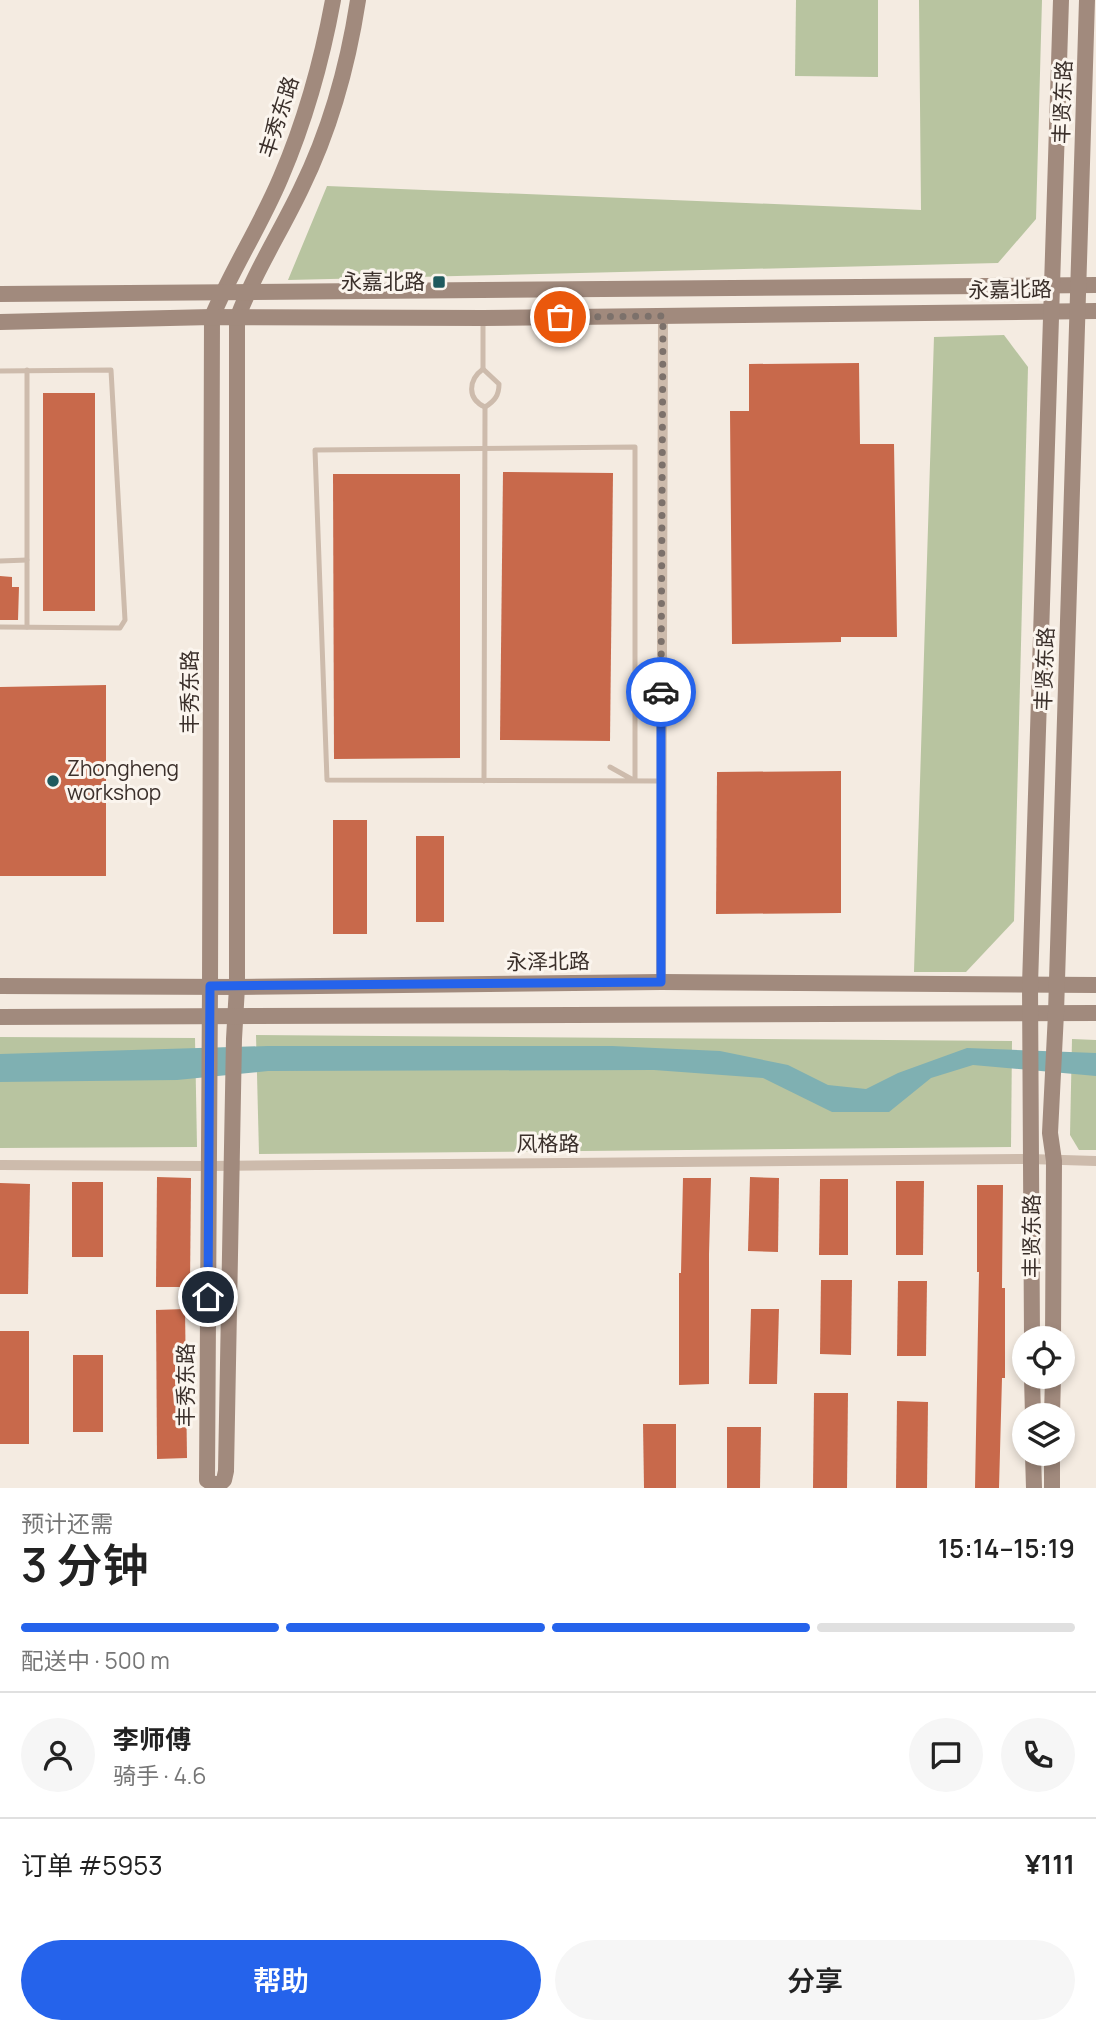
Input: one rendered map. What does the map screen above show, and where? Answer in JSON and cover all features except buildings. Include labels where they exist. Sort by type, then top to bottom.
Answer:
[{"type":"street","name":"丰秀东路","points":[[333,0],[311,93],[281,176],[212,317],[206,1480],[218,1487],[224,1480],[226,1471],[237,987],[237,318],[247,293],[302,187],[337,102],[358,0]]},
{"type":"street","name":"丰贤东路","points":[[1032,1326],[1030,985],[1061,0]]},
{"type":"street","name":"丰贤东路","points":[[1053,1326],[1054,1161],[1050,1133],[1087,0]]},
{"type":"street","name":"永嘉北路","points":[[0,294],[1096,285]]},
{"type":"street","name":"永嘉北路","points":[[0,322],[212,317],[483,318],[1096,311]]},
{"type":"street","points":[[661,982],[663,316]]},
{"type":"street","name":"永泽北路","points":[[0,986],[237,987],[661,982],[1096,985]]},
{"type":"street","points":[[0,1017],[1096,1013]]},
{"type":"street","name":"风格路","points":[[0,1165],[209,1166],[1030,1159],[1096,1161]]},
{"type":"street","points":[[1033,1466],[1034,1488]]},
{"type":"street","points":[[1052,1466],[1052,1488]]},
{"type":"lane","points":[[483,318],[483,369],[499,384],[499,392],[494,402],[485,407],[477,404],[471,393],[476,375],[483,369]]},
{"type":"lane","points":[[27,370],[27,627]]},
{"type":"lane","points":[[0,371],[111,370],[125,621],[120,628],[0,627]]},
{"type":"lane","points":[[484,781],[485,407]]},
{"type":"lane","points":[[635,781],[635,447],[315,450],[327,780],[484,781],[635,781],[661,781]]},
{"type":"lane","points":[[0,561],[27,561]]},
{"type":"lane","points":[[610,766],[635,781]]},
{"type":"green space","points":[[796,0],[878,0],[878,77],[795,76]]},
{"type":"green space","points":[[919,0],[1042,0],[1036,219],[998,263],[288,280],[327,186],[921,210]]},
{"type":"green space","points":[[1004,335],[1028,367],[1014,921],[966,972],[914,972],[934,337]]},
{"type":"green space","points":[[256,1035],[1012,1041],[1011,1147],[259,1154]]},
{"type":"green space","points":[[0,1037],[195,1038],[197,1147],[0,1148]]},
{"type":"green space","points":[[1072,1039],[1096,1040],[1096,1150],[1079,1150],[1070,1135]]},
{"type":"water","points":[[268,1046],[612,1046],[720,1051],[788,1065],[828,1085],[866,1089],[898,1073],[967,1048],[1096,1053],[1096,1076],[973,1065],[931,1078],[889,1112],[832,1112],[763,1078],[654,1070],[268,1071],[177,1080],[0,1082],[0,1054]]},
{"type":"way so far","points":[[560,317],[663,316],[661,692]]},
{"type":"place","name":"永嘉北路","points":[[439,282]]},
{"type":"place","name":"Zhongheng workshop","points":[[53,781]]},
{"type":"route","points":[[208,1297],[210,986],[661,982],[661,692]]}]
